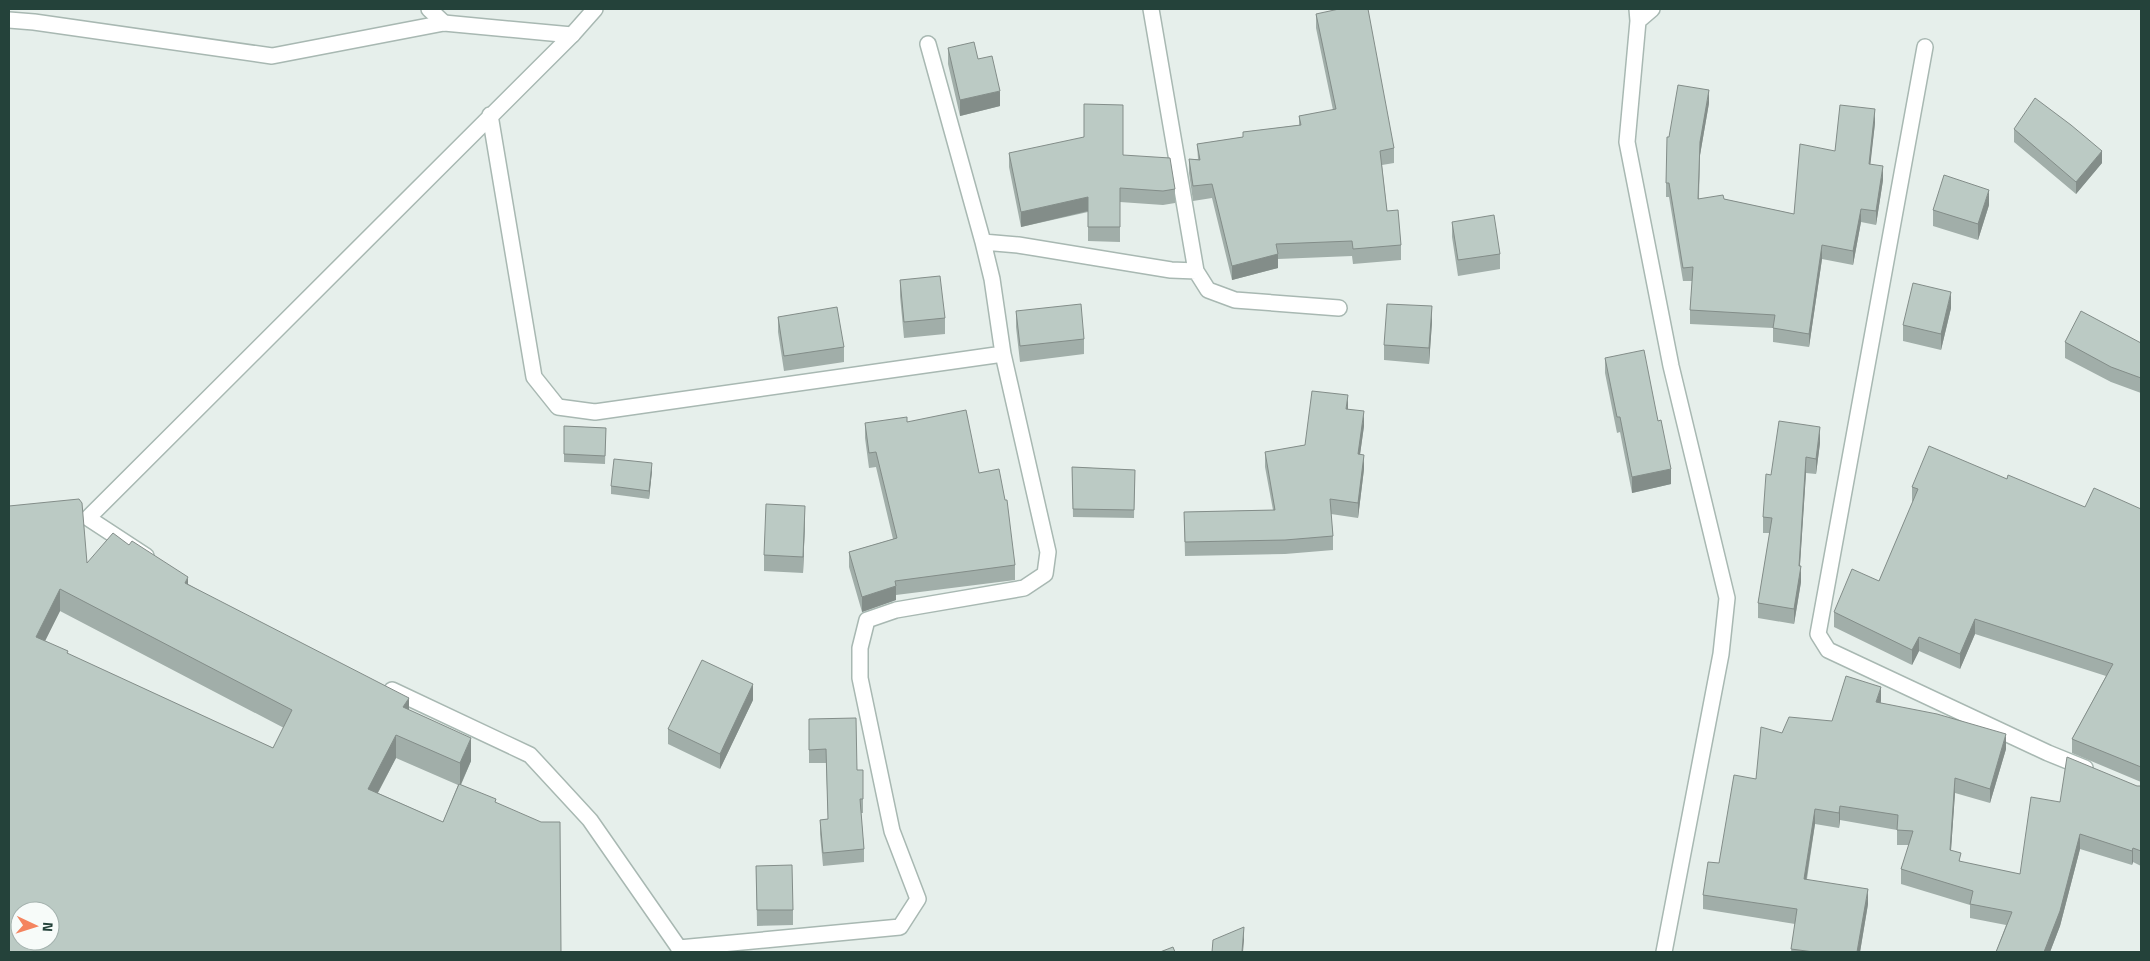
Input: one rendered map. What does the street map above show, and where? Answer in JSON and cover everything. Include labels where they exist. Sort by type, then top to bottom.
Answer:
[{"type":"street","points":[[429,9],[444,23]]},
{"type":"street","points":[[159,565],[88,518],[572,35],[595,9]]},
{"type":"street","points":[[1151,9],[1196,271],[1208,290],[1235,300],[1340,308]]},
{"type":"street","points":[[1652,9],[1637,15],[1627,142],[1671,366],[1727,598],[1721,654],[1664,952]]},
{"type":"street","points":[[9,20],[272,56],[444,23],[572,35]]},
{"type":"street","points":[[375,682],[530,755],[590,820],[679,950],[900,927],[918,899],[892,830],[860,678],[860,648],[867,620],[896,610],[1024,588],[1045,574],[1048,552],[1003,354],[992,278],[928,44]]},
{"type":"street","points":[[1925,47],[1818,634],[1828,650],[2048,753],[2099,774]]},
{"type":"street","points":[[490,116],[534,377],[558,407],[595,412],[1003,354]]},
{"type":"street","points":[[983,242],[1018,245],[1171,270],[1196,271]]},
{"type":"building","points":[[1339,9],[1368,9],[1394,148],[1380,151],[1387,211],[1398,210],[1401,245],[1353,249],[1352,241],[1276,244],[1278,254],[1232,266],[1212,184],[1193,186],[1189,159],[1200,160],[1197,144],[1243,137],[1243,132],[1301,125],[1299,116],[1336,109],[1316,14]]},
{"type":"building","points":[[974,42],[978,59],[992,56],[1000,91],[960,100],[948,48]]},
{"type":"building","points":[[1678,85],[1709,90],[1700,142],[1698,199],[1723,195],[1724,199],[1794,214],[1800,144],[1835,151],[1840,105],[1875,109],[1869,164],[1883,166],[1876,211],[1861,209],[1853,251],[1822,245],[1809,334],[1773,328],[1775,315],[1690,310],[1693,267],[1683,268],[1669,183],[1666,183],[1667,137],[1669,137]]},
{"type":"building","points":[[2035,98],[2102,151],[2076,182],[2014,129]]},
{"type":"building","points":[[1084,104],[1123,105],[1123,155],[1170,158],[1175,189],[1163,191],[1120,188],[1120,227],[1088,227],[1088,197],[1021,212],[1009,153],[1084,137]]},
{"type":"building","points":[[1944,175],[1989,190],[1978,224],[1933,210]]},
{"type":"building","points":[[1494,215],[1500,254],[1458,260],[1452,222]]},
{"type":"building","points":[[940,276],[945,318],[904,322],[900,280]]},
{"type":"building","points":[[1913,283],[1951,292],[1941,334],[1903,325]]},
{"type":"building","points":[[1081,304],[1084,339],[1020,346],[1016,311]]},
{"type":"building","points":[[1387,304],[1432,306],[1429,348],[1384,345]]},
{"type":"building","points":[[837,307],[844,347],[784,356],[778,317]]},
{"type":"building","points":[[2081,311],[2141,343],[2141,378],[2111,367],[2065,342]]},
{"type":"building","points":[[1644,350],[1658,421],[1661,420],[1671,469],[1632,477],[1620,417],[1617,417],[1605,358]]},
{"type":"building","points":[[1312,391],[1348,395],[1346,409],[1364,411],[1358,454],[1364,455],[1358,503],[1330,499],[1333,536],[1285,540],[1185,542],[1184,512],[1275,510],[1265,452],[1305,445]]},
{"type":"building","points":[[966,410],[979,473],[999,469],[1005,500],[1007,500],[1015,565],[895,581],[896,586],[862,597],[849,552],[897,538],[876,452],[869,453],[865,423],[907,417],[907,422]]},
{"type":"building","points":[[1779,421],[1820,427],[1816,459],[1806,457],[1799,566],[1801,566],[1794,609],[1758,603],[1772,518],[1763,517],[1766,474],[1771,475]]},
{"type":"building","points":[[564,426],[606,428],[605,456],[564,454]]},
{"type":"building","points":[[1929,446],[2007,479],[2008,475],[2085,507],[2094,488],[2141,509],[2141,767],[2072,739],[2113,664],[1975,619],[1960,654],[1919,637],[1912,650],[1834,612],[1852,569],[1879,581],[1918,489],[1912,487]]},
{"type":"building","points":[[614,459],[652,463],[649,491],[611,486]]},
{"type":"building","points":[[1072,467],[1135,470],[1134,510],[1073,509]]},
{"type":"building","points":[[79,499],[82,503],[87,563],[113,533],[129,545],[132,541],[188,577],[185,583],[409,698],[403,707],[471,738],[460,763],[396,735],[368,789],[443,822],[459,784],[496,799],[495,802],[541,822],[560,822],[561,952],[9,952],[9,506]],"holes":[[[60,589],[292,710],[273,748],[36,637]]]},
{"type":"building","points":[[766,504],[805,506],[803,557],[764,555]]},
{"type":"building","points":[[702,660],[753,684],[720,754],[668,729]]},
{"type":"building","points":[[1846,676],[1881,687],[1876,702],[1937,714],[2006,734],[1990,789],[1955,778],[1950,850],[1961,853],[1959,861],[2020,874],[2031,797],[2060,802],[2067,757],[2141,786],[2141,851],[2133,848],[2132,851],[2080,834],[2060,911],[2044,952],[1996,952],[2012,912],[1970,904],[1973,891],[1901,869],[1913,831],[1897,830],[1898,815],[1840,806],[1839,813],[1815,809],[1804,879],[1868,889],[1857,952],[1814,952],[1791,949],[1797,909],[1703,895],[1708,862],[1719,863],[1734,775],[1756,779],[1761,727],[1782,733],[1789,717],[1832,721]]},
{"type":"building","points":[[856,718],[857,770],[863,770],[863,799],[860,799],[864,849],[823,853],[820,820],[828,819],[826,749],[809,750],[809,719]]},
{"type":"building","points":[[792,865],[793,910],[757,910],[756,866]]},
{"type":"building","points":[[1244,927],[1242,952],[1212,952],[1213,940]]},
{"type":"building","points":[[1173,947],[1175,952],[1160,952]]}]
